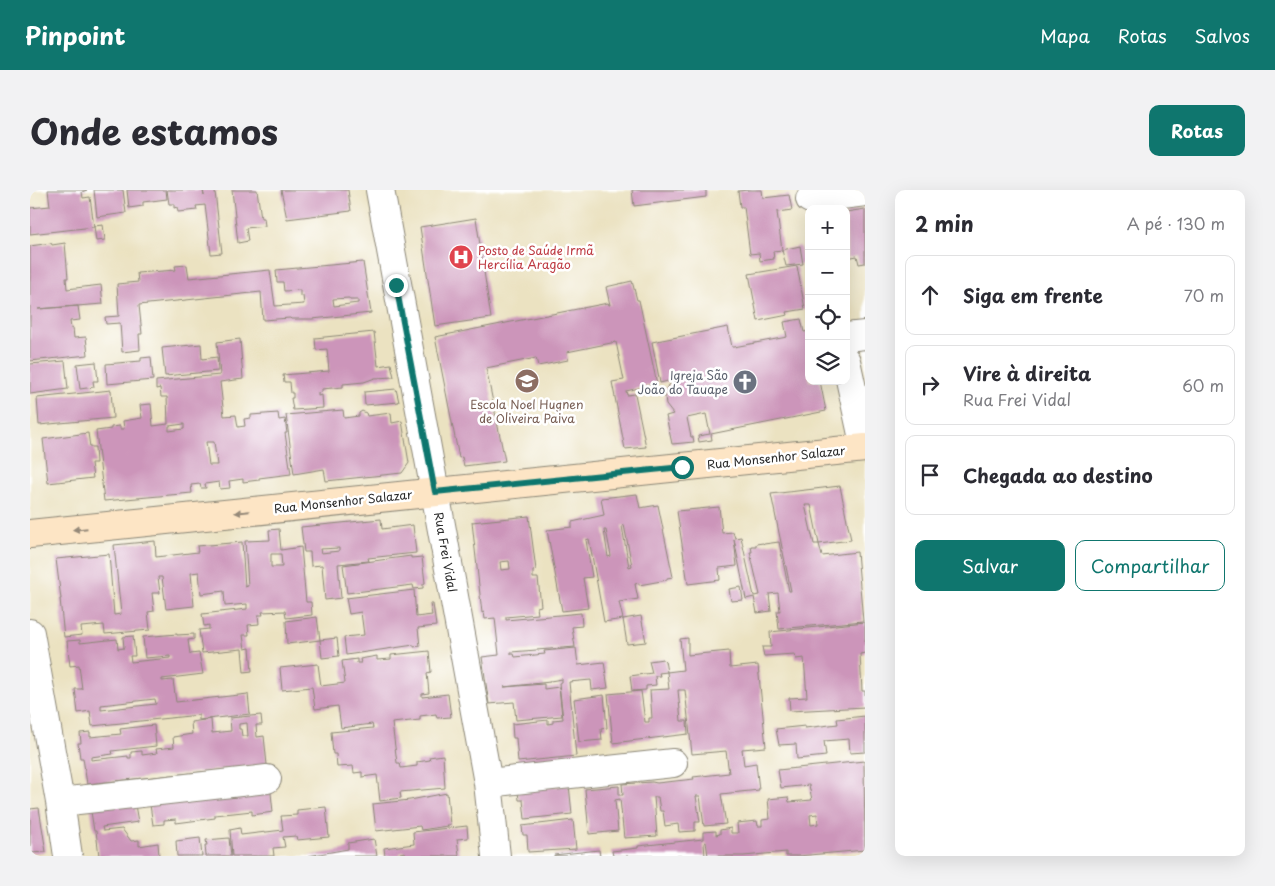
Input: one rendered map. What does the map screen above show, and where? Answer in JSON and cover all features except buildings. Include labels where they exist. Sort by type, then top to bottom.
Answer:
[{"type":"street","name":"Rua Frei Vidal","points":[[380,190],[488,782],[496,856]]},
{"type":"street","points":[[810,199],[865,192]]},
{"type":"street","points":[[850,337],[865,335]]},
{"type":"street","points":[[850,379],[865,448]]},
{"type":"street","name":"Rua Monsenhor Salazar","points":[[30,534],[865,448]]},
{"type":"street","points":[[30,633],[68,856]]},
{"type":"street","points":[[488,782],[674,763]]},
{"type":"street","points":[[60,802],[267,780]]},
{"type":"place","name":"Posto de Saúde Irmã Hercília Aragão","points":[[461,257]]},
{"type":"place","name":"Escola Noel Hugnen de Oliveira Paiva","points":[[527,381]]},
{"type":"place","name":"Igreja São João do Tauape","points":[[745,382]]},
{"type":"route","points":[[396,285],[435,492],[682,467]]}]
